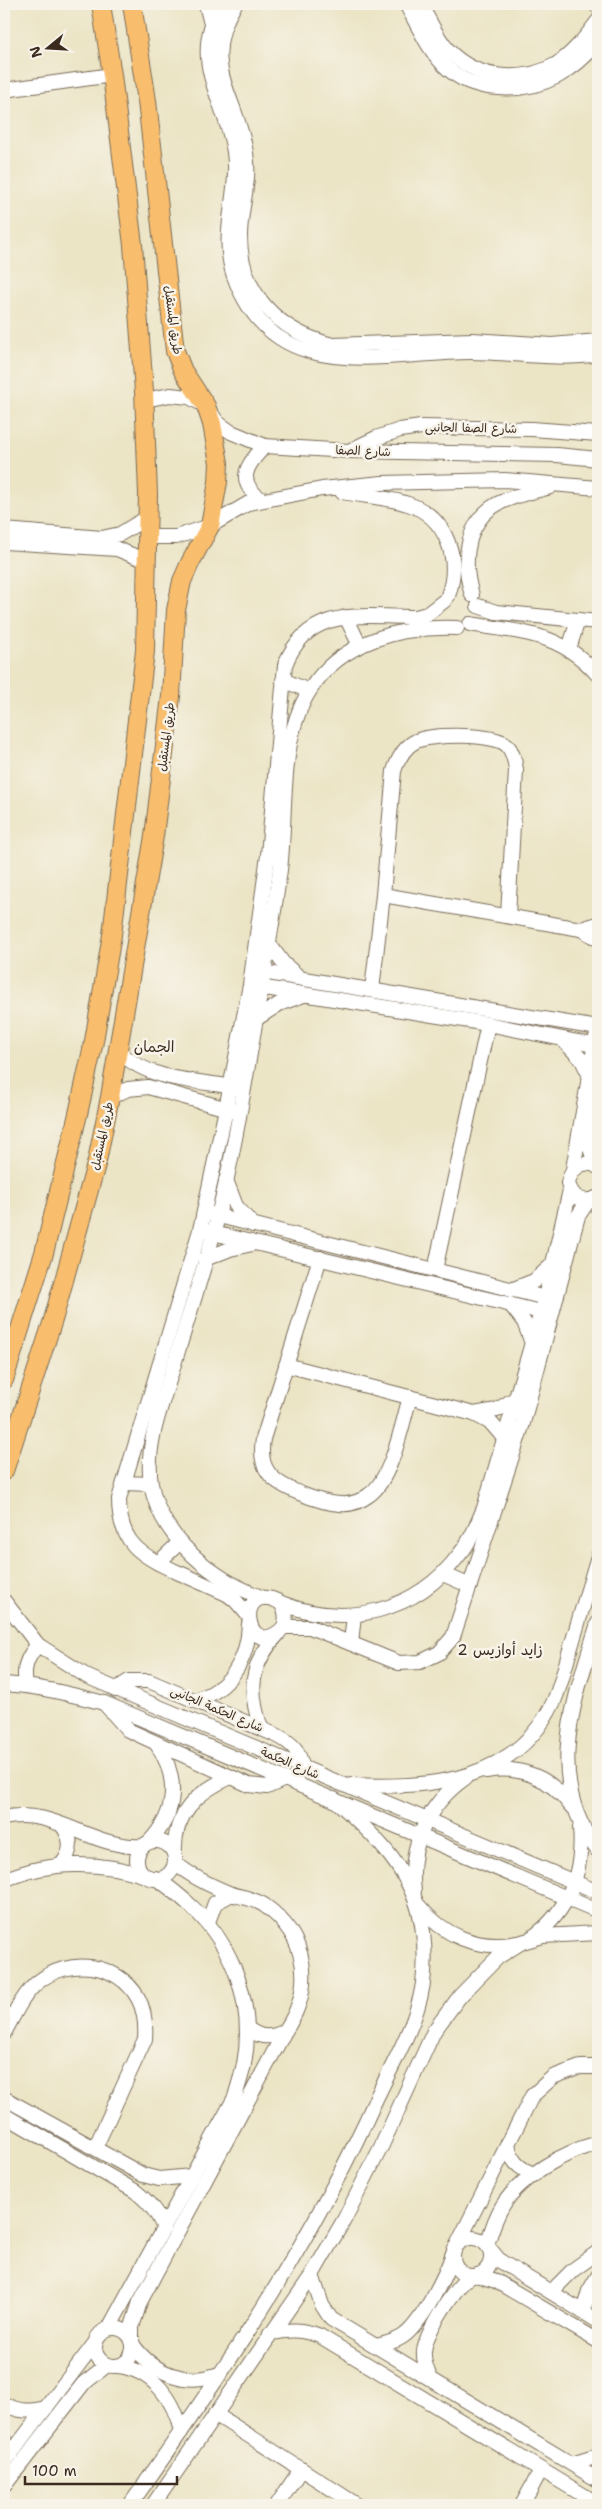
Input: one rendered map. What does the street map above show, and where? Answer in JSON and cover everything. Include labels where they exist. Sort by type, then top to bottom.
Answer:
[{"type":"main road","points":[[4,1380],[50,1226],[92,1050],[112,935],[145,651],[148,517],[145,400],[133,245],[112,75],[101,4]]},
{"type":"main road","name":"طريق المستقبل","points":[[4,1471],[66,1276],[97,1161],[110,1097],[154,836],[171,696],[176,610],[182,581],[210,526],[218,482],[218,463],[212,424],[206,406],[183,371],[175,351],[147,101],[132,4]]},
{"type":"main road","points":[[131,775],[136,786],[141,789],[150,790],[160,786]]},
{"type":"main road","points":[[125,833],[140,828],[154,836]]},
{"type":"main road","points":[[32,1288],[50,1288],[66,1276]]},
{"type":"street","points":[[206,4],[212,28]]},
{"type":"street","points":[[222,4],[212,28],[208,49],[209,72],[228,126],[235,161],[234,197],[228,232],[229,253],[233,274],[247,291],[278,320],[307,338],[333,345],[353,346],[472,340],[561,345],[598,341]]},
{"type":"street","points":[[235,4],[222,32],[219,51],[220,70],[224,89],[242,131],[248,160],[247,189],[240,235],[247,291],[253,313],[282,338],[309,352],[331,357],[353,358],[472,352],[552,357],[598,354]]},
{"type":"street","points":[[406,4],[435,55],[445,67],[460,78],[492,87],[511,89],[565,58],[587,37],[598,21]]},
{"type":"street","points":[[420,4],[437,36],[456,58],[468,66],[494,75],[526,81],[544,82],[566,72],[598,42]]},
{"type":"street","points":[[594,4],[598,7]]},
{"type":"street","points":[[4,90],[112,75]]},
{"type":"street","name":"شارع الصفا","points":[[145,400],[163,396],[180,395],[189,397],[206,406],[218,423],[231,432],[265,446],[349,451],[538,454],[598,459]]},
{"type":"street","name":"شارع الصفا الجانبى","points":[[349,451],[392,432],[421,427],[532,429],[598,434]]},
{"type":"street","points":[[261,499],[252,492],[246,482],[246,470],[251,460],[265,446]]},
{"type":"street","points":[[148,537],[172,538],[210,526],[237,508],[261,499],[322,489],[382,483],[505,480],[598,488]]},
{"type":"street","points":[[557,484],[504,500],[478,520],[470,535],[466,551],[466,573],[478,613],[463,626],[407,631],[378,638],[360,646],[331,664],[309,690],[297,714],[290,740],[280,867],[269,944],[259,972],[230,1086],[232,1111],[226,1179],[218,1216],[206,1231],[119,1499],[119,1515],[123,1531],[132,1545],[144,1556],[227,1594],[235,1600],[254,1631],[261,1636],[270,1637],[281,1630],[310,1627],[399,1663],[420,1662],[439,1653],[453,1637],[470,1586],[549,1306],[578,1216],[593,1199]]},
{"type":"street","points":[[322,489],[407,504],[423,511],[436,522],[446,536],[453,552],[452,585],[446,599],[443,614],[446,620],[463,626],[542,636],[569,649],[598,675]]},
{"type":"street","points":[[4,530],[102,538],[120,534],[148,517]]},
{"type":"street","points":[[4,542],[117,549],[147,561]]},
{"type":"street","points":[[259,972],[283,680],[285,665],[290,651],[299,639],[312,627],[328,620],[346,617],[416,617],[426,614],[460,591],[496,612],[598,622]]},
{"type":"street","points":[[346,617],[360,646]]},
{"type":"street","points":[[569,649],[578,620]]},
{"type":"street","points":[[283,680],[309,690]]},
{"type":"street","points":[[372,990],[384,894],[394,771],[398,759],[406,749],[416,742],[427,738],[495,738],[506,745],[514,756],[516,770],[508,916]]},
{"type":"street","points":[[384,894],[581,929],[598,939]]},
{"type":"street","points":[[581,929],[598,924]]},
{"type":"street","points":[[269,944],[283,962],[300,978]]},
{"type":"street","points":[[195,1700],[214,1693],[230,1680],[246,1650],[250,1607],[256,1601],[264,1598],[273,1598],[281,1603],[323,1615],[354,1615],[381,1610],[407,1600],[443,1574],[460,1554],[474,1532],[484,1508],[504,1438],[517,1421],[516,1398],[532,1343],[549,1306],[552,1264],[570,1190],[570,1176],[573,1169],[596,1046],[598,1026],[259,972]]},
{"type":"street","points":[[256,986],[488,1024],[596,1046]]},
{"type":"street","points":[[256,986],[256,1019],[244,1089],[232,1111],[204,1213],[206,1231],[205,1259],[156,1422],[150,1463],[151,1484],[162,1515],[180,1542],[202,1563],[244,1589],[264,1598]]},
{"type":"street","points":[[256,1019],[279,1004],[304,994]]},
{"type":"street","points":[[430,1015],[432,1000]]},
{"type":"street","points":[[435,1270],[488,1024]]},
{"type":"street","points":[[561,1039],[578,1054],[590,1074]]},
{"type":"street","points":[[118,1050],[134,1064],[149,1071],[244,1089]]},
{"type":"street","points":[[110,1097],[128,1089],[148,1087],[232,1111]]},
{"type":"street","points":[[597,1166],[589,1145],[598,1091]]},
{"type":"street","points":[[573,1169],[587,1163],[597,1166]]},
{"type":"street","points":[[226,1179],[236,1206],[256,1227]]},
{"type":"street","points":[[570,1190],[574,1196],[593,1199]]},
{"type":"street","points":[[204,1213],[512,1290],[549,1306]]},
{"type":"street","points":[[206,1231],[510,1304],[549,1306]]},
{"type":"street","points":[[205,1259],[230,1249],[256,1243]]},
{"type":"street","points":[[371,1271],[374,1255]]},
{"type":"street","points":[[320,1258],[263,1439],[262,1461],[267,1472],[275,1480],[327,1502],[341,1504],[356,1502],[370,1495],[381,1484],[388,1469],[410,1397]]},
{"type":"street","points":[[512,1290],[534,1281],[552,1264]]},
{"type":"street","points":[[510,1304],[524,1322],[532,1343]]},
{"type":"street","points":[[286,1366],[474,1414],[491,1423],[504,1438]]},
{"type":"street","points":[[474,1414],[496,1410],[516,1398]]},
{"type":"street","points":[[124,1483],[151,1484]]},
{"type":"street","points":[[158,1563],[180,1542]]},
{"type":"street","points":[[130,2505],[272,2295],[329,2195],[360,2135],[417,2010],[425,1957],[423,1930],[416,1900],[413,1865],[420,1835],[426,1820],[444,1796],[474,1774],[504,1758],[524,1742],[541,1723],[554,1701],[598,1556]]},
{"type":"street","points":[[443,1574],[470,1586]]},
{"type":"street","name":"شارع الحكمة","points":[[4,1601],[38,1645],[88,1677],[598,1892]]},
{"type":"street","points":[[260,1728],[254,1702],[253,1674],[262,1654],[281,1630],[286,1619],[286,1610],[281,1603]]},
{"type":"street","points":[[351,1643],[354,1615]]},
{"type":"street","points":[[153,2505],[312,2275],[344,2220],[382,2145],[434,2031],[460,1996],[498,1957],[525,1941],[555,1917],[568,1898],[575,1882],[582,1843],[567,1776],[567,1759],[574,1706],[598,1623]]},
{"type":"street","points":[[26,1685],[26,1663],[38,1645]]},
{"type":"street","points":[[562,1675],[580,1681]]},
{"type":"street","name":"شارع الحكمة الجانبى","points":[[115,1690],[129,1681],[149,1680],[289,1742],[298,1752],[303,1769]]},
{"type":"street","name":"شارع الحكمة","points":[[4,1684],[26,1685],[65,1692],[104,1703],[598,1911]]},
{"type":"street","points":[[104,1703],[128,1730],[249,1785],[267,1787],[285,1779]]},
{"type":"street","points":[[6,2460],[100,2334],[110,2328],[235,2097],[245,2063],[247,2028],[244,1999],[236,1972],[224,1945],[208,1922],[171,1888],[143,1873],[138,1859],[146,1844],[166,1818],[173,1790],[171,1773],[165,1756],[155,1742]]},
{"type":"street","points":[[342,1785],[392,1785],[499,1769],[517,1770],[535,1775],[550,1784],[564,1796],[598,1851]]},
{"type":"street","points":[[4,1880],[35,1869],[62,1864],[118,1869],[152,1878],[168,1874],[175,1860],[174,1846],[178,1826],[192,1800],[204,1790],[231,1777]]},
{"type":"street","points":[[334,1799],[385,1847],[400,1868],[416,1900],[438,1926],[464,1940],[493,1946],[559,1934],[598,1933]]},
{"type":"street","points":[[4,1818],[18,1814],[35,1815],[118,1846],[162,1842],[168,1845],[175,1860],[200,1881],[262,1904],[287,1925],[301,1954],[304,1986],[295,2017],[285,2031],[140,2302],[133,2320],[130,2358],[83,2384],[4,2486]]},
{"type":"street","points":[[62,1825],[68,1834],[71,1844],[69,1855],[62,1864]]},
{"type":"street","points":[[208,1922],[215,1903],[232,1894]]},
{"type":"street","points":[[4,2033],[26,1994],[37,1982],[50,1973],[74,1966],[99,1968],[121,1979],[138,1998],[146,2022],[145,2039],[95,2148]]},
{"type":"street","points":[[247,2028],[265,2038],[276,2036],[285,2031]]},
{"type":"street","points":[[376,2346],[390,2343],[402,2337],[413,2328],[445,2274],[456,2248],[532,2096],[553,2077],[580,2067],[598,2067]]},
{"type":"street","points":[[4,2098],[143,2175],[159,2179],[192,2176]]},
{"type":"street","points":[[4,2115],[148,2200],[158,2213],[164,2228]]},
{"type":"street","points":[[30,2130],[38,2116]]},
{"type":"street","points":[[360,2135],[382,2145]]},
{"type":"street","points":[[508,2143],[513,2160],[526,2172],[535,2174]]},
{"type":"street","points":[[430,2378],[425,2365],[424,2350],[429,2336],[452,2293],[489,2265],[488,2247],[493,2224],[504,2204],[518,2188],[535,2174],[563,2157],[598,2143]]},
{"type":"street","points":[[119,2182],[128,2166]]},
{"type":"street","points":[[598,2321],[500,2261],[481,2239],[473,2237],[465,2239],[456,2248],[454,2261],[457,2268],[474,2276],[496,2281],[598,2341]]},
{"type":"street","points":[[551,2292],[573,2270],[598,2252]]},
{"type":"street","points":[[312,2275],[319,2298],[331,2319],[598,2480]]},
{"type":"street","points":[[584,2312],[589,2291],[598,2276]]},
{"type":"street","points":[[110,2328],[123,2330],[146,2359],[174,2377],[189,2380],[205,2379],[219,2374]]},
{"type":"street","points":[[270,2334],[287,2330],[304,2330],[320,2336],[598,2504]]},
{"type":"street","points":[[95,2343],[97,2357],[113,2366],[137,2371],[164,2391],[175,2410],[180,2432]]},
{"type":"street","points":[[4,2404],[16,2410],[31,2412],[46,2408]]},
{"type":"street","points":[[215,2414],[358,2505]]},
{"type":"street","points":[[489,2438],[500,2420]]},
{"type":"street","points":[[4,2436],[6,2460]]},
{"type":"street","points":[[572,2464],[598,2456]]},
{"type":"street","points":[[276,2505],[301,2469]]},
{"type":"street","points":[[522,2505],[541,2470]]},
{"type":"street","points":[[154,2472],[169,2482]]},
{"type":"district","name":"الجمان","points":[[154,1047]]},
{"type":"district","name":"زايد أوازيس 2","points":[[500,1650]]}]
